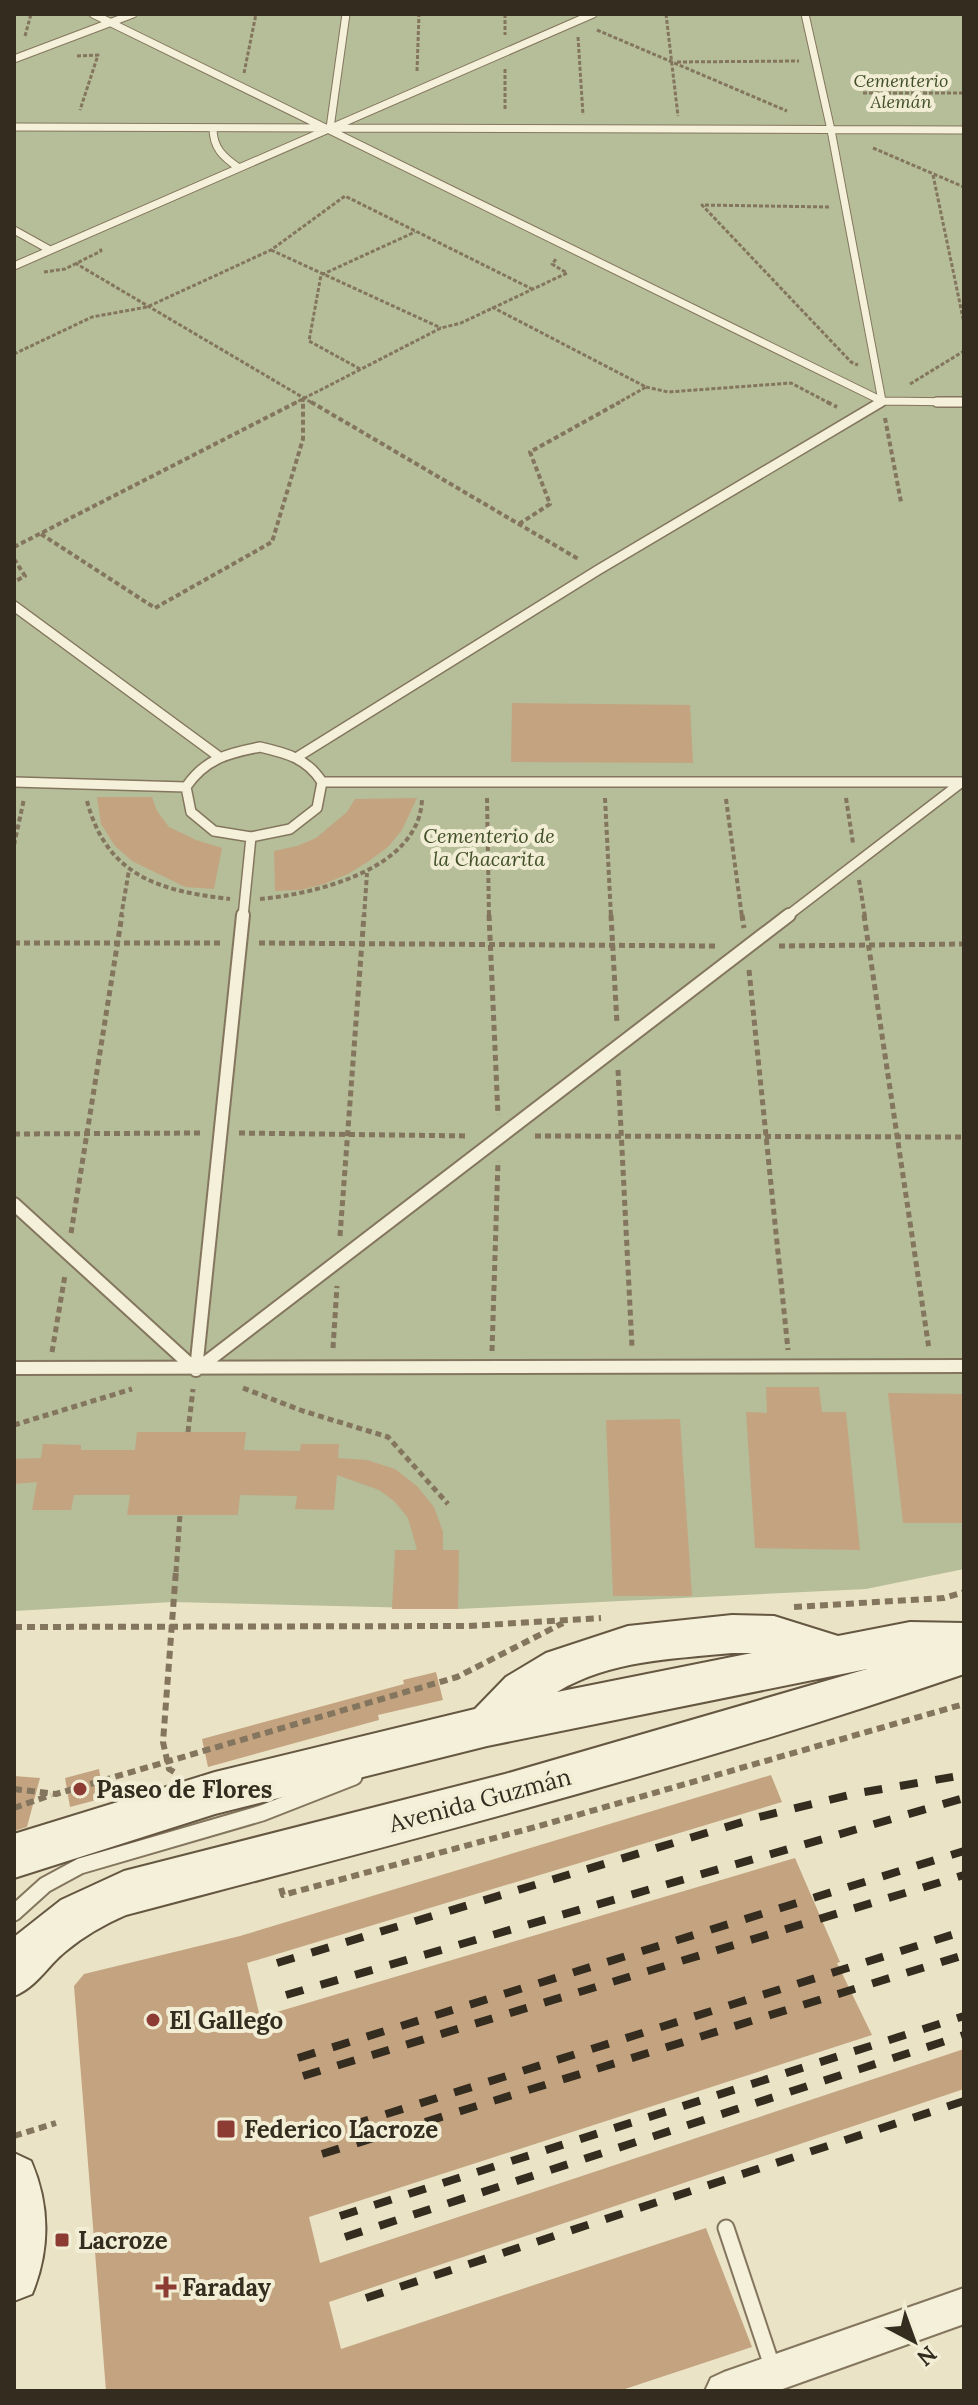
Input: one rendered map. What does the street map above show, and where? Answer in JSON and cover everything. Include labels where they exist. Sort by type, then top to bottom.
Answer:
[{"type":"main road","points":[[487,1726],[521,1691],[561,1667],[628,1645],[732,1634],[774,1635],[842,1656]]},
{"type":"main road","points":[[589,1770],[660,1735],[681,1719],[695,1699],[699,1682],[696,1664],[687,1650],[673,1640]]},
{"type":"main road","points":[[14,1856],[215,1793],[487,1726],[910,1641],[964,1642]]},
{"type":"main road","name":"Avenida Guzmán","points":[[14,1973],[50,1932],[84,1909],[124,1893],[505,1795],[917,1673],[964,1655]]},
{"type":"main road","points":[[14,2178],[22,2245],[14,2276]]},
{"type":"street","points":[[724,2391],[964,2306]]},
{"type":"lane","points":[[93,14],[882,401],[964,402]]},
{"type":"lane","points":[[17,58],[133,14]]},
{"type":"lane","points":[[330,128],[346,14]]},
{"type":"lane","points":[[14,266],[593,14]]},
{"type":"lane","points":[[805,14],[831,130],[882,401]]},
{"type":"lane","points":[[14,127],[964,130]]},
{"type":"lane","points":[[213,128],[215,149],[222,158],[239,168]]},
{"type":"lane","points":[[14,230],[50,250]]},
{"type":"lane","points":[[299,756],[598,570],[882,401]]},
{"type":"lane","points":[[14,606],[218,756]]},
{"type":"lane","points":[[260,747],[299,756],[314,768],[322,782],[317,808],[290,829],[251,837],[214,831],[191,812],[186,787],[197,770],[218,756],[260,747]]},
{"type":"lane","points":[[14,782],[186,787]]},
{"type":"lane","points":[[322,782],[963,782]]},
{"type":"lane","points":[[196,1370],[963,782]]},
{"type":"lane","points":[[196,1370],[251,837]]},
{"type":"lane","points":[[14,1204],[196,1370]]},
{"type":"lane","points":[[14,1368],[964,1366]]},
{"type":"lane","points":[[14,1913],[45,1885],[80,1866],[262,1813],[487,1726]]},
{"type":"lane","points":[[726,2228],[774,2373]]},
{"type":"path","points":[[241,85],[256,14]]},
{"type":"path","points":[[666,14],[679,128]]},
{"type":"path","points":[[583,128],[577,21],[964,187]]},
{"type":"path","points":[[17,58],[98,55],[74,127]]},
{"type":"path","points":[[672,62],[816,61]]},
{"type":"path","points":[[863,93],[964,93]]},
{"type":"path","points":[[932,174],[964,323]]},
{"type":"path","points":[[14,354],[92,317],[147,307],[271,250],[345,196],[533,290]]},
{"type":"path","points":[[846,207],[702,205],[851,362],[877,372]]},
{"type":"path","points":[[321,275],[416,231]]},
{"type":"path","points":[[14,547],[441,328],[461,323],[567,273],[552,264],[567,245]]},
{"type":"path","points":[[271,250],[441,328]]},
{"type":"path","points":[[75,263],[598,570]]},
{"type":"path","points":[[321,275],[309,341],[360,369]]},
{"type":"path","points":[[492,307],[646,387],[668,392],[791,383],[856,417]]},
{"type":"path","points":[[901,502],[882,401],[964,351]]},
{"type":"path","points":[[519,524],[550,504],[530,452],[646,387]]},
{"type":"path","points":[[40,534],[155,608],[272,542],[303,439],[303,398]]},
{"type":"path","points":[[14,559],[25,576],[14,582]]},
{"type":"path","points":[[487,781],[489,944],[499,1137],[491,1368]]},
{"type":"path","points":[[604,781],[633,1368]]},
{"type":"path","points":[[723,781],[747,947],[763,1136],[789,1367]]},
{"type":"path","points":[[14,845],[27,782]]},
{"type":"path","points":[[843,782],[931,1366]]},
{"type":"path","points":[[49,1368],[129,870]]},
{"type":"path","points":[[332,1369],[367,873]]},
{"type":"path","points":[[14,943],[747,947],[964,944]]},
{"type":"path","points":[[188,1432],[196,1370],[303,1411],[388,1437],[448,1504]]},
{"type":"path","points":[[14,1425],[135,1388]]},
{"type":"path","points":[[180,1515],[163,1742],[169,1769],[215,1793]]},
{"type":"path","points":[[788,1607],[944,1598],[964,1592]]},
{"type":"path","points":[[14,1627],[468,1626],[614,1618]]},
{"type":"path","points":[[14,1808],[457,1677],[567,1620]]},
{"type":"path","points":[[273,1855],[283,1895],[539,1826],[964,1704]]},
{"type":"path","points":[[14,1789],[56,1794]]},
{"type":"path","points":[[14,2136],[56,2123]]},
{"type":"green space","name":"Cementerio de la Chacarita","points":[[14,14],[964,14],[964,1569],[866,1589],[458,1609],[172,1602],[14,1611]]},
{"type":"building","points":[[512,703],[690,705],[693,763],[511,762]]},
{"type":"building","points":[[97,797],[152,797],[157,811],[169,827],[222,848],[214,889],[185,887],[132,861],[115,846],[101,824]]},
{"type":"building","points":[[417,798],[402,830],[388,847],[369,861],[324,884],[301,890],[275,891],[274,851],[316,838],[347,812],[355,799]]},
{"type":"building","points":[[766,1387],[819,1387],[822,1412],[846,1412],[860,1550],[755,1548],[746,1412],[767,1413]]},
{"type":"building","points":[[888,1393],[964,1394],[964,1523],[903,1523]]},
{"type":"building","points":[[680,1419],[692,1596],[613,1596],[606,1420]]},
{"type":"building","points":[[137,1432],[246,1432],[244,1450],[300,1451],[301,1444],[339,1444],[338,1458],[367,1460],[395,1469],[417,1486],[434,1507],[443,1532],[443,1550],[459,1550],[458,1609],[392,1609],[395,1550],[417,1550],[408,1518],[395,1502],[379,1490],[337,1475],[334,1510],[295,1509],[297,1496],[240,1495],[238,1515],[127,1515],[130,1495],[74,1495],[71,1510],[32,1510],[37,1482],[14,1484],[14,1459],[41,1458],[43,1444],[81,1445],[81,1450],[135,1450]]},
{"type":"building","points":[[436,1672],[443,1700],[378,1715],[379,1720],[208,1767],[202,1739],[404,1684],[403,1680]]},
{"type":"building","points":[[99,1769],[104,1798],[70,1807],[65,1778]]},
{"type":"building","points":[[771,1775],[782,1802],[247,1963],[260,2017],[795,1858],[840,1962],[837,1963],[872,2035],[309,2217],[320,2263],[964,2049],[964,2089],[329,2302],[341,2349],[706,2228],[752,2347],[619,2391],[106,2391],[74,1986],[84,1974],[240,1936]]},
{"type":"building","points":[[14,1776],[40,1778],[27,1827],[14,1831]]},
{"type":"railway","points":[[277,1963],[759,1817],[853,1794],[964,1775]]},
{"type":"railway","points":[[286,1995],[964,1798]]},
{"type":"railway","points":[[298,2058],[964,1851]]},
{"type":"railway","points":[[303,2076],[964,1875]]},
{"type":"railway","points":[[317,2136],[964,1931]]},
{"type":"railway","points":[[322,2154],[964,1955]]},
{"type":"railway","points":[[340,2216],[964,2016]]},
{"type":"railway","points":[[345,2237],[964,2035]]},
{"type":"railway","points":[[366,2298],[964,2101]]},
{"type":"place","name":"Paseo de Flores","points":[[80,1789]]},
{"type":"place","name":"El Gallego","points":[[153,2020]]},
{"type":"place","name":"Federico Lacroze","points":[[226,2129]]},
{"type":"place","name":"Lacroze","points":[[62,2240]]},
{"type":"place","name":"Faraday","points":[[166,2287]]},
{"type":"park label","name":"Cementerio Alemán","points":[[901,90]]}]
